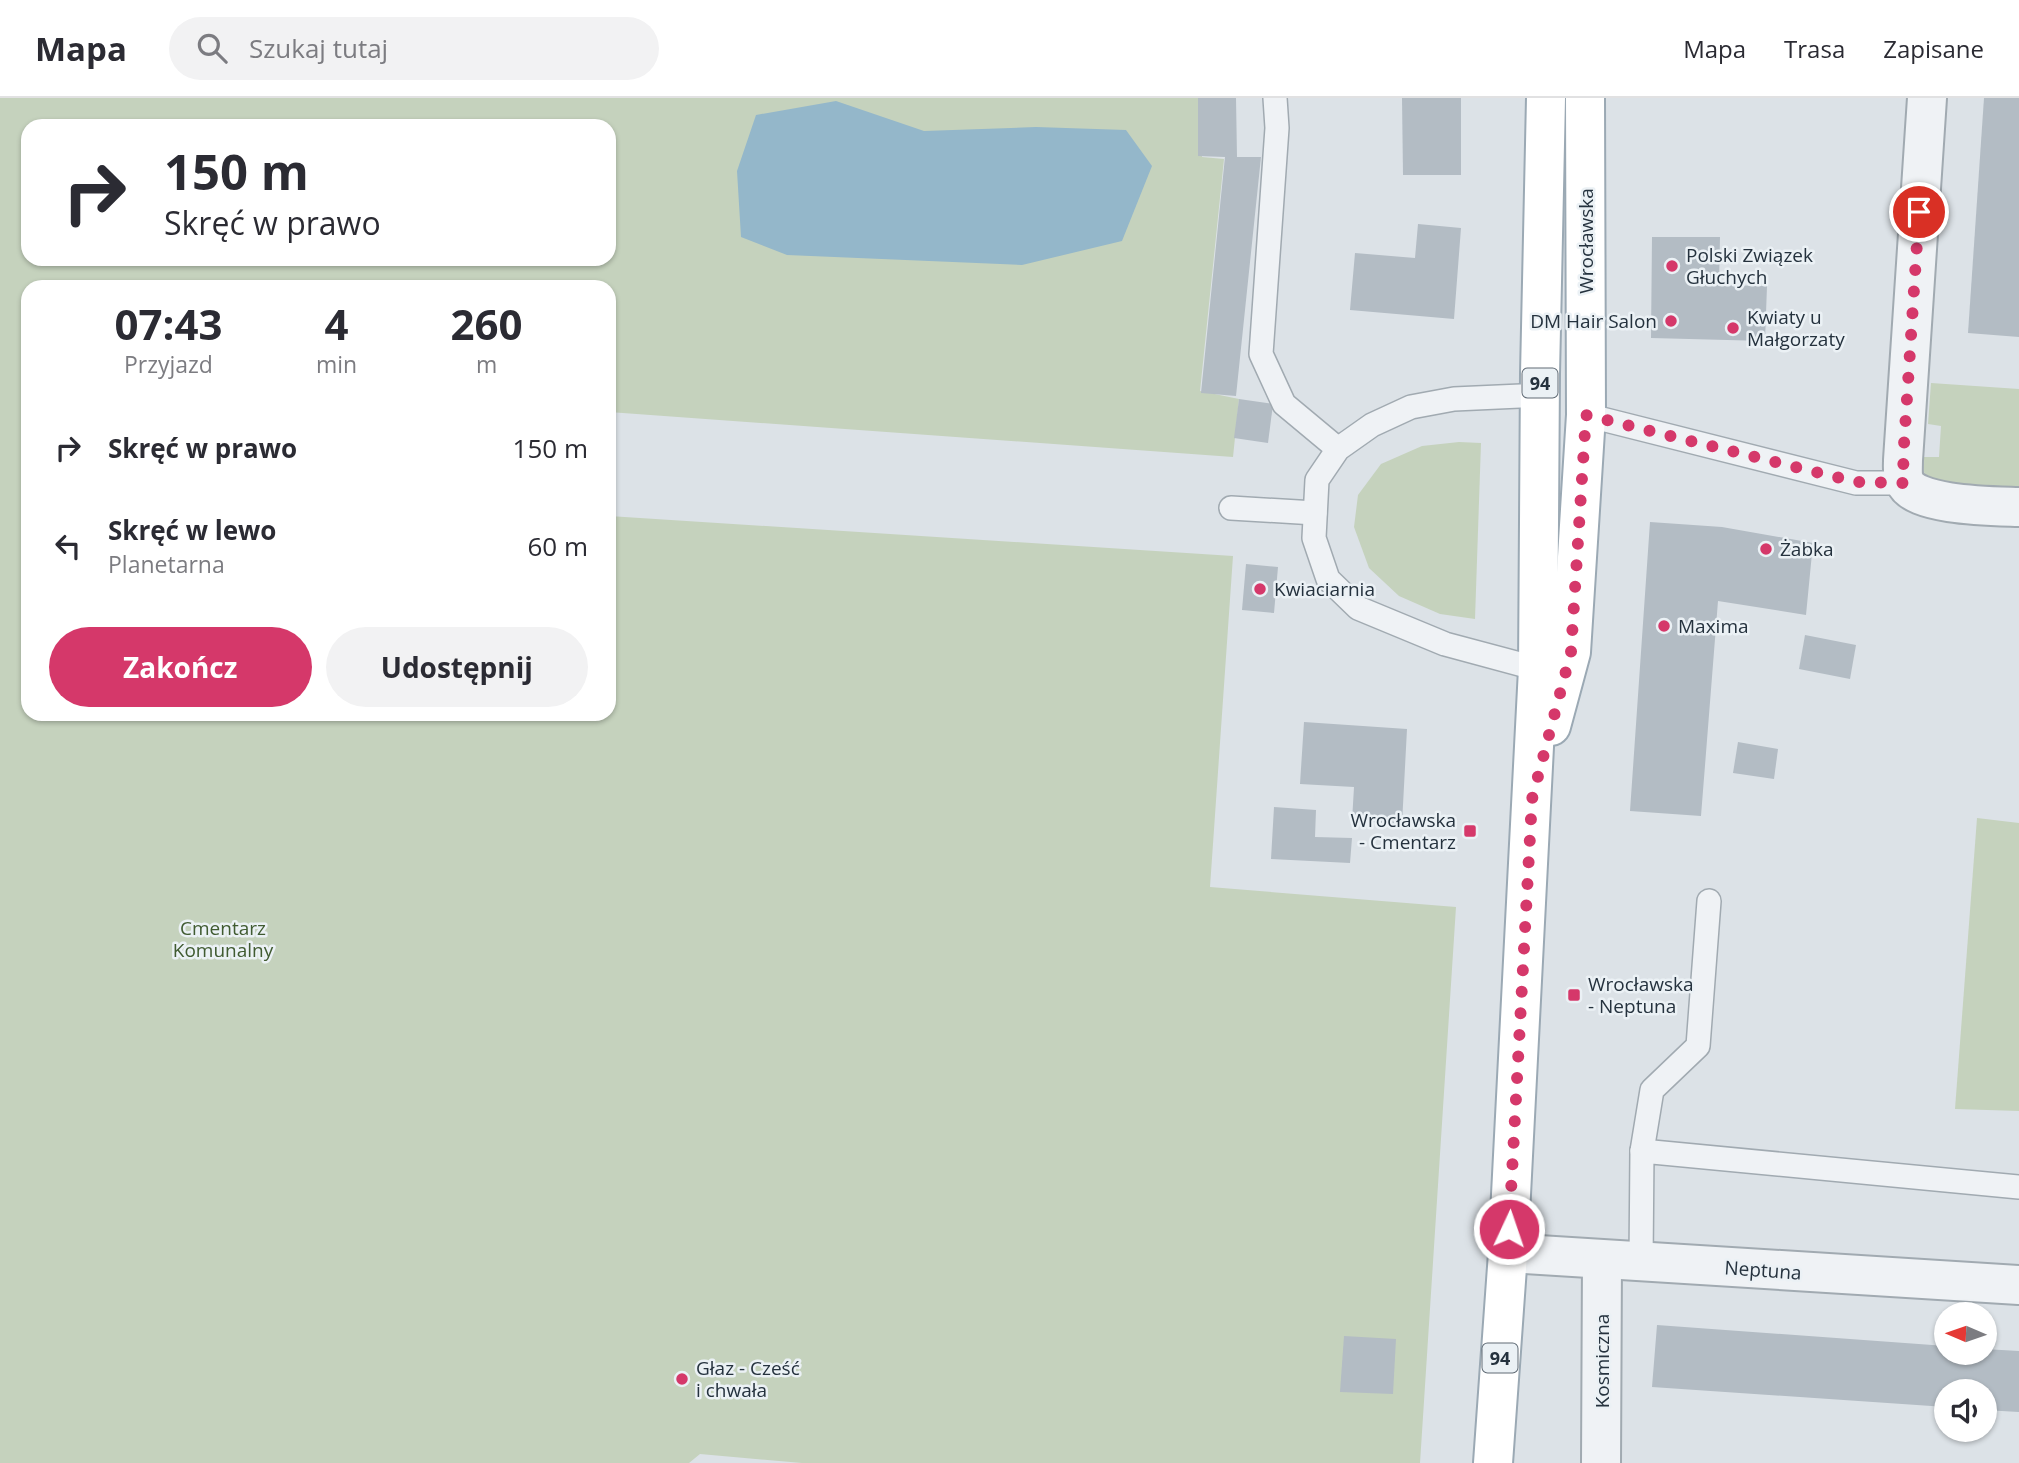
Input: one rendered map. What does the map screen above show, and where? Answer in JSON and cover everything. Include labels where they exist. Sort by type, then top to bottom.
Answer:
[{"type":"main road","name":"Wrocławska","points":[[1493,1463],[1508,1253],[1538,669],[1546,98]]},
{"type":"main road","name":"Wrocławska","points":[[1532,799],[1571,652],[1586,415],[1585,98]]},
{"type":"street","points":[[1927,98],[1903,460],[1905,483],[1917,495],[1962,503],[2019,508]]},
{"type":"street","name":"Neptuna","points":[[1508,1253],[2019,1285]]},
{"type":"street","name":"Kosmiczna","points":[[1601,1463],[1602,1259]]},
{"type":"lane","points":[[1275,98],[1277,128],[1261,354],[1284,404],[1338,449]]},
{"type":"lane","points":[[1538,669],[1445,644],[1358,608],[1328,579],[1314,538],[1317,480],[1338,449],[1372,425],[1411,407],[1454,399],[1540,395]]},
{"type":"lane","points":[[1586,415],[1856,482],[1905,483]]},
{"type":"lane","points":[[1231,508],[1315,513]]},
{"type":"lane","points":[[1641,1262],[1642,1151],[1652,1090],[1698,1046],[1709,901]]},
{"type":"lane","points":[[1642,1151],[2019,1187]]},
{"type":"green space","name":"Cmentarz Komunalny","points":[[0,98],[1202,98],[1202,157],[1224,159],[1200,391],[1239,399],[1233,457],[616,413],[616,280],[21,280],[21,721],[616,721],[616,516],[1233,556],[1210,887],[1456,907],[1420,1463],[802,1463],[700,1454],[689,1463],[0,1463]]},
{"type":"green space","points":[[1931,383],[2019,389],[2019,498],[1927,484],[1923,468],[1924,457],[1939,457],[1941,426],[1928,424]]},
{"type":"green space","points":[[1459,442],[1481,443],[1475,619],[1440,614],[1399,596],[1369,568],[1354,527],[1358,495],[1381,464],[1422,446]]},
{"type":"green space","points":[[1977,818],[2019,823],[2019,1111],[1955,1109]]},
{"type":"water","points":[[836,101],[924,131],[1036,127],[1126,130],[1152,166],[1122,241],[1022,265],[787,255],[741,237],[737,171],[756,115]]},
{"type":"building","points":[[1198,98],[1236,98],[1237,157],[1261,157],[1236,396],[1201,393],[1225,157],[1198,156]]},
{"type":"building","points":[[1402,98],[1461,98],[1461,175],[1403,175]]},
{"type":"building","points":[[1984,98],[2019,98],[2019,337],[1968,333]]},
{"type":"building","points":[[1418,224],[1461,228],[1454,319],[1350,310],[1355,253],[1415,258]]},
{"type":"building","points":[[1652,237],[1720,237],[1719,285],[1767,286],[1765,341],[1651,338]]},
{"type":"building","points":[[1239,399],[1273,404],[1268,443],[1234,438]]},
{"type":"building","points":[[1650,522],[1722,527],[1813,543],[1806,615],[1718,601],[1701,816],[1630,811]]},
{"type":"building","name":"Kwiaciarnia","points":[[1246,564],[1278,567],[1274,613],[1242,610]]},
{"type":"building","points":[[1805,635],[1856,645],[1850,679],[1799,669]]},
{"type":"building","points":[[1304,722],[1407,729],[1402,824],[1352,821],[1354,787],[1300,784]]},
{"type":"building","points":[[1738,742],[1778,749],[1774,779],[1733,773]]},
{"type":"building","points":[[1274,807],[1316,810],[1315,837],[1352,838],[1350,863],[1271,859]]},
{"type":"building","points":[[1657,1325],[1934,1345],[1934,1365],[1997,1365],[1997,1350],[2019,1351],[2019,1412],[1997,1411],[1997,1379],[1934,1379],[1934,1406],[1652,1387]]},
{"type":"building","points":[[1344,1336],[1396,1339],[1393,1394],[1340,1392]]},
{"type":"place","name":"Polski Związek Głuchych","points":[[1672,266]]},
{"type":"place","name":"DM Hair Salon","points":[[1671,321]]},
{"type":"place","name":"Kwiaty u Małgorzaty","points":[[1733,328]]},
{"type":"place","name":"Żabka","points":[[1766,549]]},
{"type":"place","name":"Kwiaciarnia","points":[[1260,589]]},
{"type":"place","name":"Maxima","points":[[1664,626]]},
{"type":"place","name":"Wrocławska - Cmentarz","points":[[1470,831]]},
{"type":"place","name":"Wrocławska - Neptuna","points":[[1574,995]]},
{"type":"place","name":"Głaz - Cześć i chwała","points":[[682,1379]]},
{"type":"route","points":[[1509,1229],[1532,799],[1571,652],[1586,415],[1856,482],[1905,483],[1903,460],[1919,212]]}]
